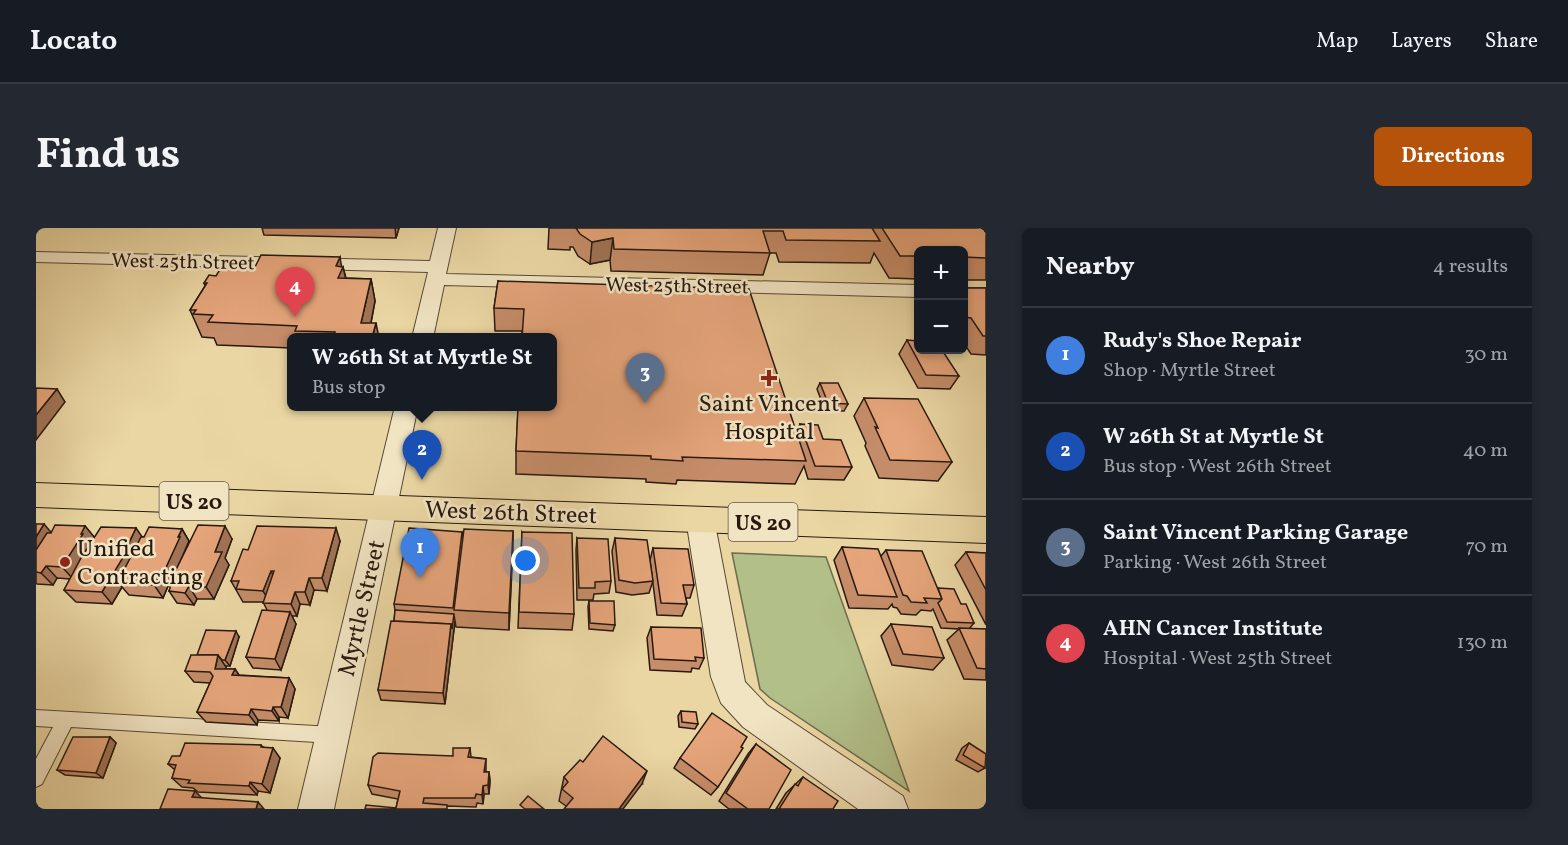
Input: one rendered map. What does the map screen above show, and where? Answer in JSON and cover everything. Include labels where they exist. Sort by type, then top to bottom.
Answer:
[{"type":"main road","name":"West 26th Street","points":[[36,495],[986,530]]},
{"type":"street","points":[[423,333],[447,228]]},
{"type":"street","name":"West 25th Street","points":[[36,257],[914,291]]},
{"type":"street","name":"Myrtle Street","points":[[316,809],[405,411]]},
{"type":"street","points":[[700,519],[727,677],[733,692],[755,716],[890,809]]},
{"type":"lane","points":[[36,718],[333,735]]},
{"type":"lane","points":[[36,778],[66,719]]},
{"type":"green space","points":[[732,553],[826,557],[909,791],[760,689]]},
{"type":"building","points":[[576,228],[872,228],[880,241],[786,240],[783,231],[763,231],[770,253],[614,249],[613,238],[592,242],[580,234]]},
{"type":"building","points":[[882,228],[986,228],[986,258],[968,257],[968,246],[914,246],[914,256],[900,256]]},
{"type":"building","points":[[261,255],[340,257],[336,266],[343,267],[338,278],[371,279],[361,323],[376,323],[373,333],[295,331],[297,326],[208,322],[213,315],[193,314],[196,310],[190,310],[207,283],[204,283],[209,275],[216,276],[222,266],[255,267]]},
{"type":"building","points":[[498,281],[749,289],[806,461],[682,457],[683,461],[651,459],[651,456],[516,451],[518,411],[557,411],[557,333],[522,333],[524,309],[494,308]]},
{"type":"building","points":[[968,288],[986,288],[986,336],[983,336],[971,318],[968,318]]},
{"type":"building","points":[[907,340],[914,341],[914,353]]},
{"type":"building","points":[[915,354],[945,354],[959,376],[926,375]]},
{"type":"building","points":[[820,383],[838,383],[848,404],[828,403]]},
{"type":"building","points":[[36,388],[57,389],[36,415]]},
{"type":"building","points":[[864,398],[918,399],[952,462],[890,460]]},
{"type":"building","points":[[800,424],[818,425],[823,439],[841,440],[852,467],[815,466]]},
{"type":"building","points":[[36,524],[44,524],[36,537]]},
{"type":"building","points":[[55,525],[85,526],[81,534],[83,534],[62,567],[46,566],[41,573],[36,572],[36,550]]},
{"type":"building","points":[[198,525],[225,526],[215,552],[222,552],[206,587],[189,586],[185,593],[169,591],[171,585],[169,584]]},
{"type":"building","points":[[257,526],[336,528],[322,578],[309,578],[305,592],[295,592],[291,604],[263,603],[274,571],[271,571],[263,591],[236,589],[239,581],[231,581],[243,549],[248,550]]},
{"type":"building","points":[[101,527],[136,528],[125,551],[127,551],[102,592],[64,590],[81,558]]},
{"type":"building","points":[[149,527],[182,529],[163,574],[160,574],[154,585],[119,583],[141,537],[144,537]]},
{"type":"building","points":[[409,528],[462,532],[453,608],[394,604]]},
{"type":"building","points":[[464,529],[513,531],[509,613],[454,610]]},
{"type":"building","points":[[522,532],[572,533],[574,614],[519,612]]},
{"type":"building","points":[[577,538],[608,539],[611,581],[595,582],[595,588],[579,588]]},
{"type":"building","points":[[615,538],[647,540],[653,581],[635,583],[619,580]]},
{"type":"building","points":[[842,547],[878,549],[897,597],[858,595]]},
{"type":"building","points":[[653,548],[688,549],[694,585],[683,585],[687,604],[661,603]]},
{"type":"building","points":[[886,550],[922,551],[942,599],[924,598],[927,603],[911,602],[907,596],[903,595]]},
{"type":"building","points":[[966,552],[986,553],[986,590]]},
{"type":"building","points":[[938,588],[954,589],[961,604],[966,604],[974,623],[947,622],[938,603],[942,599]]},
{"type":"building","points":[[589,601],[614,601],[615,625],[590,623]]},
{"type":"building","points":[[262,610],[290,612],[275,659],[246,657]]},
{"type":"building","points":[[395,610],[454,614],[452,629],[451,624],[394,621]]},
{"type":"building","points":[[391,621],[451,624],[443,693],[378,690]]},
{"type":"building","points":[[891,624],[932,627],[944,658],[903,654]]},
{"type":"building","points":[[651,627],[701,628],[704,658],[695,657],[696,661],[654,659]]},
{"type":"building","points":[[959,628],[986,629],[986,669],[977,668]]},
{"type":"building","points":[[206,630],[236,631],[225,660],[218,655],[197,655]]},
{"type":"building","points":[[191,655],[218,655],[215,669],[235,669],[232,675],[289,678],[281,707],[273,707],[272,711],[251,709],[249,715],[197,712],[213,676],[210,672],[185,671]]},
{"type":"building","points":[[681,711],[696,712],[698,724],[682,722]]},
{"type":"building","points":[[712,713],[747,737],[741,747],[743,748],[718,787],[680,758]]},
{"type":"building","points":[[603,736],[647,771],[619,809],[564,809],[573,798],[562,789],[568,782],[564,777],[580,760],[583,762]]},
{"type":"building","points":[[73,737],[110,737],[96,773],[57,770]]},
{"type":"building","points":[[185,743],[261,745],[261,747],[273,748],[262,784],[250,782],[249,786],[188,783],[190,780],[172,778],[176,765],[168,764],[172,756],[180,756]]},
{"type":"building","points":[[969,743],[986,754],[985,768],[963,755]]},
{"type":"building","points":[[756,744],[791,770],[769,809],[748,809],[726,793]]},
{"type":"building","points":[[453,748],[470,748],[468,757],[486,759],[484,772],[489,772],[488,785],[483,786],[482,795],[476,794],[475,798],[424,798],[423,803],[447,805],[447,809],[365,809],[366,805],[396,808],[400,791],[368,785],[373,757],[378,753],[453,756]]},
{"type":"building","points":[[803,777],[838,801],[833,809],[779,809],[795,784],[798,786]]},
{"type":"building","points":[[168,789],[195,791],[192,797],[258,802],[256,809],[160,809]]},
{"type":"building","points":[[528,796],[544,809],[525,809],[520,805]]},
{"type":"place","name":"AHN Cancer Institute","points":[[295,317]]},
{"type":"place","name":"Saint Vincent Hospital","points":[[769,378]]},
{"type":"place","name":"Saint Vincent Parking Garage","points":[[645,403]]},
{"type":"place","name":"W 26th St at Myrtle St","points":[[422,480]]},
{"type":"place","name":"Unified Contracting","points":[[65,562]]},
{"type":"place","name":"Rudy's Shoe Repair","points":[[420,578]]}]
